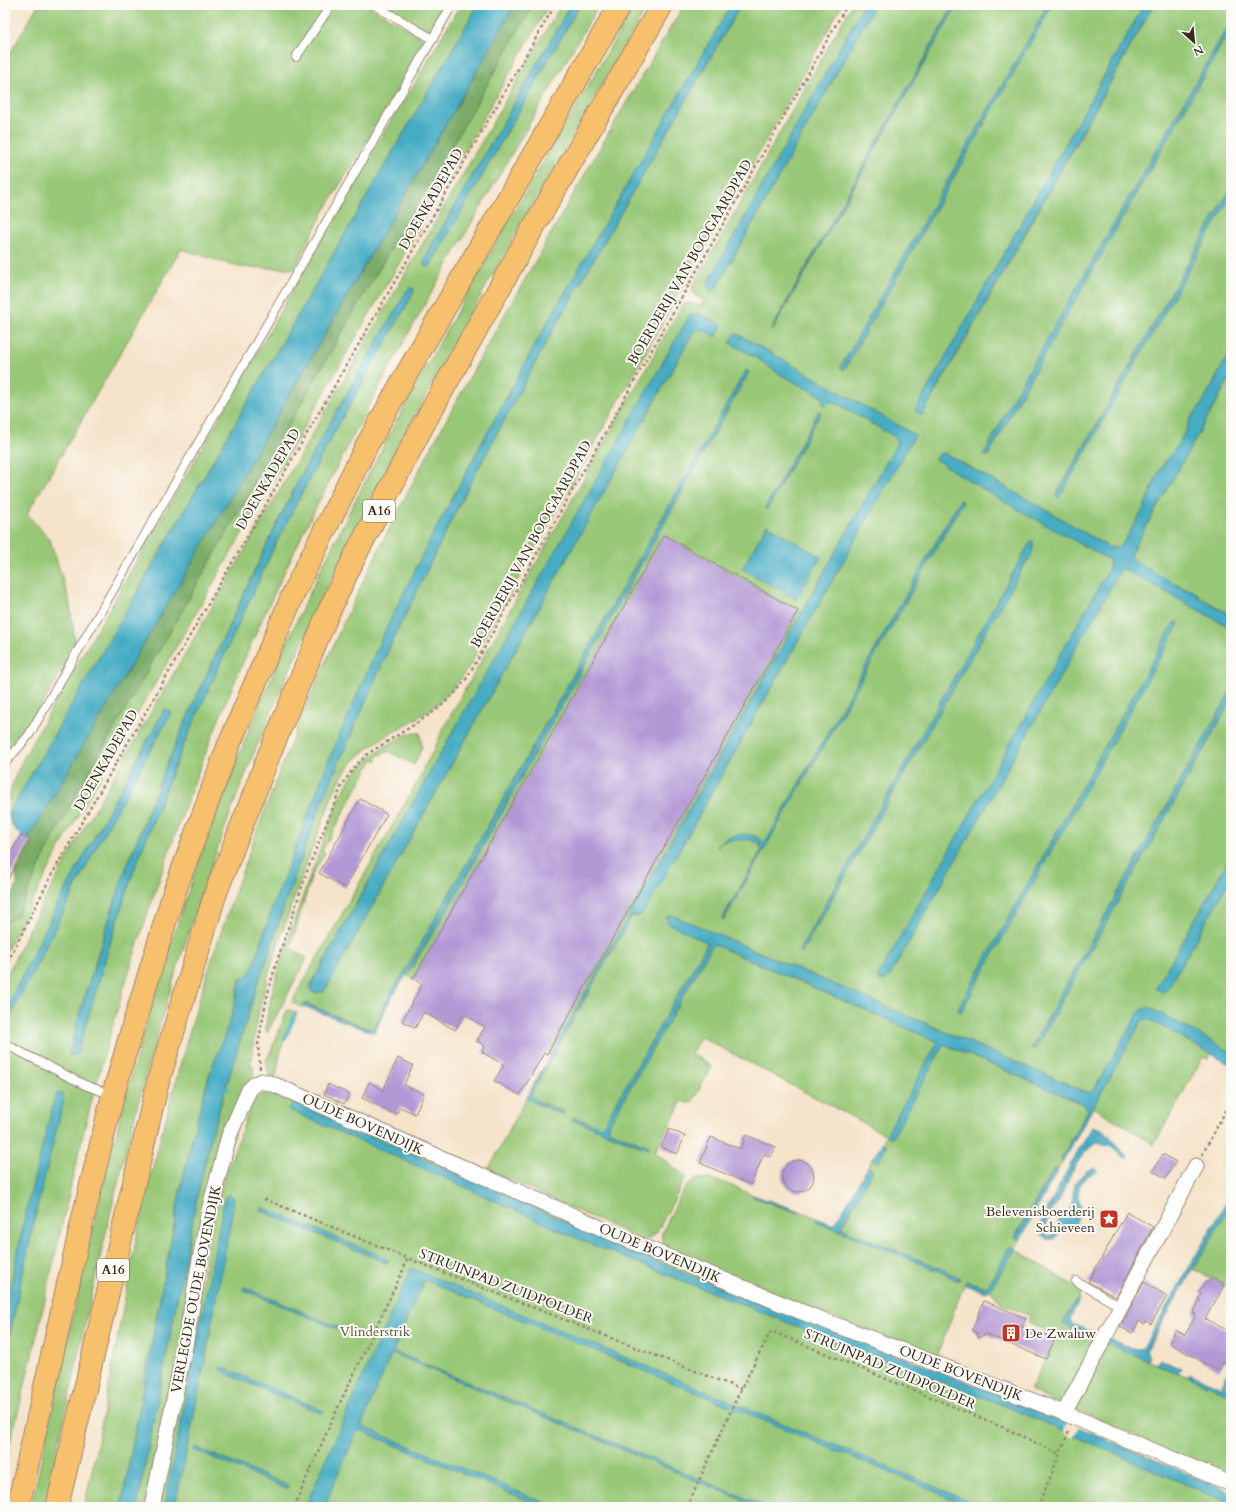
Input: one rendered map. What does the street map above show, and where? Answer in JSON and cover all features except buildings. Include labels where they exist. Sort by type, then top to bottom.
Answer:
[{"type":"highway","name":"A16","points":[[18,1507],[80,1230],[113,1096],[177,886],[228,747],[295,590],[368,443],[620,5]]},
{"type":"highway","name":"A16","points":[[57,1507],[158,1082],[215,895],[269,755],[329,611],[356,554],[415,441],[530,233],[662,5]]},
{"type":"street","name":"OUDE BOVENDIJK","points":[[262,1081],[275,1084],[658,1253],[817,1317],[1064,1413],[1231,1484]]},
{"type":"street","name":"VERLEGDE OUDE BOVENDIJK","points":[[152,1507],[185,1346],[208,1214],[229,1136],[249,1090],[255,1084],[262,1081]]},
{"type":"street","points":[[1064,1413],[1196,1166]]},
{"type":"lane","points":[[296,57],[331,5]]},
{"type":"lane","points":[[374,5],[433,39]]},
{"type":"lane","points":[[5,762],[28,735],[452,5]]},
{"type":"lane","points":[[5,1044],[85,1085],[113,1096]]},
{"type":"lane","points":[[1076,1281],[1121,1307]]},
{"type":"path","name":"DOENKADEPAD","points":[[5,967],[70,842],[555,5]]},
{"type":"path","name":"BOERDERIJ VAN BOOGAARDPAD","points":[[262,1081],[258,1044],[274,967],[308,869],[342,785],[356,765],[369,753],[440,707],[465,681],[484,650],[554,523],[847,5]]},
{"type":"path","points":[[1196,1166],[1231,1103]]},
{"type":"path","points":[[264,1199],[407,1258]]},
{"type":"path","name":"STRUINPAD ZUIDPOLDER","points":[[294,1507],[333,1418],[404,1268],[407,1258],[741,1389]]},
{"type":"path","name":"STRUINPAD ZUIDPOLDER","points":[[687,1507],[741,1389],[771,1331],[1000,1426],[1060,1454]]},
{"type":"path","points":[[1038,1507],[1067,1436]]},
{"type":"green space","points":[[38,5],[366,5],[421,36],[424,46],[324,211],[294,269],[239,267],[181,249],[27,514],[50,540],[69,599],[76,648],[24,735],[5,759],[5,62]]},
{"type":"green space","points":[[379,5],[448,5],[435,28],[426,32]]},
{"type":"green space","points":[[460,5],[478,5],[10,811],[12,826],[9,815],[10,792],[23,759],[245,374],[367,158],[413,87]]},
{"type":"green space","points":[[515,5],[533,5],[354,311],[87,776],[51,842],[17,915],[5,923],[5,909],[17,885],[16,870],[31,841],[28,839],[205,541]]},
{"type":"green space","points":[[533,5],[549,5],[63,842],[5,954],[5,923],[17,915],[51,842],[87,776],[354,311]]},
{"type":"green space","points":[[561,5],[571,5],[431,247],[424,261],[424,265],[427,267],[430,266],[580,5],[599,5],[490,190],[384,378],[334,473],[286,569],[241,667],[200,767],[143,928],[105,1051],[77,1160],[38,1330],[5,1464],[5,1356],[37,1208],[27,1207],[5,1311],[5,1020],[9,1019],[93,853],[171,713],[170,711],[164,710],[60,900],[5,1011],[5,979],[31,925],[80,835]],"holes":[[[411,288],[414,291],[335,431],[274,547],[195,719],[172,772],[133,873],[77,1054],[70,1056],[69,1053],[89,981],[124,874],[151,804],[189,714],[230,623],[301,475],[408,289]]]},
{"type":"green space","points":[[635,5],[648,5],[541,189],[437,375],[339,564],[294,660],[235,800],[190,927],[163,1013],[126,1150],[101,1252],[45,1507],[31,1507],[87,1252],[139,1048],[188,892],[245,740],[306,601],[348,514],[393,427],[488,257]]},
{"type":"green space","points":[[684,5],[731,5],[542,332],[467,470],[383,635],[331,755],[271,911],[256,959],[249,975],[240,979],[231,1018],[209,1076],[193,1134],[180,1192],[121,1507],[84,1507],[99,1437],[139,1226],[152,1170],[198,1002],[224,923],[285,758],[337,637],[407,493],[483,353],[572,196]]},
{"type":"green space","points":[[741,5],[842,5],[468,668],[452,689],[434,707],[367,749],[352,763],[340,779],[295,895],[267,978],[259,1010],[252,1060],[250,1059],[249,1062],[253,1065],[252,1068],[254,1069],[253,1080],[245,1090],[173,1374],[145,1507],[137,1507],[197,1197],[211,1137],[257,985],[313,825],[391,644],[465,493],[548,339]]},
{"type":"green space","points":[[852,5],[864,5],[709,281],[717,287],[875,5],[954,5],[771,330],[772,331],[957,5],[1048,5],[841,368],[844,370],[1052,5],[1144,5],[915,411],[922,415],[1152,8],[1152,5],[1231,5],[1231,21],[1016,393],[984,454],[988,456],[1020,397],[1231,28],[1231,188],[1056,495],[1059,497],[1231,196],[1231,350],[1202,404],[1191,417],[1185,432],[1173,453],[1165,461],[1156,478],[1143,510],[1121,546],[1110,548],[1050,512],[944,453],[938,455],[936,459],[971,482],[1108,559],[1110,563],[1109,569],[884,981],[889,977],[1120,570],[1123,568],[1231,628],[1231,691],[1031,1048],[1035,1049],[1231,701],[1231,856],[1156,988],[1167,990],[1231,878],[1231,1052],[1149,1007],[1095,1088],[1091,1092],[1086,1092],[672,915],[668,923],[708,942],[602,1128],[572,1117],[571,1119],[648,1149],[628,1138],[608,1130],[611,1121],[713,944],[939,1042],[887,1135],[891,1138],[944,1044],[1085,1105],[1088,1110],[1061,1159],[1063,1161],[1058,1170],[1054,1168],[1015,1237],[1020,1240],[1015,1249],[988,1286],[985,1287],[967,1281],[964,1285],[937,1356],[804,1306],[664,1248],[662,1243],[662,1233],[679,1198],[687,1185],[697,1179],[704,1179],[722,1182],[753,1195],[753,1197],[799,1213],[800,1211],[817,1218],[816,1221],[939,1271],[958,1281],[960,1278],[940,1268],[847,1231],[842,1227],[873,1170],[868,1167],[872,1159],[877,1162],[887,1145],[882,1143],[886,1135],[701,1037],[691,1053],[712,1067],[691,1104],[682,1101],[655,1152],[686,1177],[657,1232],[649,1239],[642,1240],[488,1170],[526,1098],[563,1115],[564,1112],[530,1096],[632,916],[636,917],[646,909],[915,435],[762,348],[732,338],[730,343],[757,358],[778,373],[822,397],[827,403],[830,401],[840,405],[895,437],[897,441],[895,447],[549,1056],[547,1054],[798,611],[664,535],[413,979],[407,976],[444,915],[749,372],[746,370],[417,951],[385,1003],[376,1025],[372,1029],[364,1027],[305,1003],[302,1008],[293,1003],[293,1000],[424,770],[423,768],[433,752],[443,729],[682,305],[689,303],[701,306],[704,301],[695,295],[692,288]],"holes":[[[699,313],[701,329],[694,331],[327,987],[323,992],[311,988],[311,984],[448,740]],[[960,500],[762,849],[756,841],[750,839],[732,840],[721,843],[734,836],[756,836],[763,842],[768,838]],[[1031,541],[1028,561],[1023,567],[801,953],[799,951]],[[1177,621],[1179,624],[960,1012],[962,1001],[1174,623]],[[762,849],[762,850],[722,919]]]},
{"type":"green space","points":[[1231,376],[1231,615],[1198,596],[1197,593],[1150,571],[1134,560],[1130,555]]},
{"type":"green space","points":[[420,733],[422,747],[414,765],[388,751],[387,753],[384,752],[382,755],[379,754],[376,761],[373,759],[322,851],[325,853],[312,875],[290,948],[307,958],[267,1033],[267,1018],[273,990],[297,912],[326,834],[346,786],[361,766],[381,750],[395,740],[408,734]]},
{"type":"green space","points":[[290,1010],[297,1013],[285,1036],[275,1080],[269,1076],[266,1060],[287,1011]]},
{"type":"green space","points":[[1147,1018],[1211,1054],[1208,1059],[1203,1057],[1154,1145],[1093,1107],[1140,1024]]},
{"type":"green space","name":"Vlinderstrik","points":[[270,1092],[275,1092],[1231,1499],[1231,1507],[158,1507],[214,1217],[227,1170],[250,1108],[258,1097]],"holes":[[[293,1102],[452,1171],[464,1177]]]},
{"type":"green space","points":[[1231,1204],[1231,1289],[1193,1269]]},
{"type":"green space","points":[[1015,1249],[1081,1290],[1079,1299],[1063,1324],[1096,1339],[1065,1399],[1060,1403],[1054,1402],[1030,1390],[1058,1336],[1028,1323],[1030,1316],[1001,1303],[990,1290]]},
{"type":"green space","points":[[1104,1342],[1178,1374],[1188,1376],[1231,1396],[1231,1481],[1163,1451],[1127,1431],[1076,1410],[1074,1404]]},
{"type":"water","points":[[478,5],[515,5],[205,541],[28,839],[16,831],[12,825],[10,811]]},
{"type":"water","points":[[571,5],[580,5],[430,266],[425,266],[424,261],[431,247]]},
{"type":"water","points":[[731,5],[741,5],[548,339],[465,493],[391,644],[313,825],[257,985],[211,1137],[197,1197],[137,1507],[121,1507],[180,1192],[193,1134],[209,1076],[231,1018],[241,979],[249,975],[256,959],[271,911],[331,755],[383,635],[426,547],[542,332]]},
{"type":"water","points":[[864,5],[875,5],[717,287],[711,291],[707,287],[709,281]]},
{"type":"water","points":[[954,5],[957,5],[772,331],[771,330]]},
{"type":"water","points":[[1048,5],[1052,5],[844,370],[840,368]]},
{"type":"water","points":[[1144,5],[1152,5],[1152,8],[922,415],[915,411]]},
{"type":"water","points":[[1231,21],[1231,28],[1020,397],[988,456],[984,455],[1016,393]]},
{"type":"water","points":[[1231,188],[1231,196],[1059,498],[1056,496]]},
{"type":"water","points":[[408,289],[414,289],[414,291],[408,303],[335,431],[274,547],[195,719],[172,772],[133,873],[108,950],[77,1055],[70,1056],[79,1015],[122,879],[164,771],[196,698],[269,540],[302,474]]},
{"type":"water","points":[[699,313],[722,325],[716,337],[701,329],[694,331],[327,987],[323,992],[314,993],[311,991],[311,985],[448,740],[689,316]]},
{"type":"water","points":[[736,333],[915,435],[646,909],[640,915],[632,916],[530,1095],[538,1101],[564,1113],[563,1115],[526,1098],[895,447],[897,441],[895,437],[840,405],[830,401],[824,405],[822,397],[778,373],[757,358],[730,343]]},
{"type":"water","points":[[1231,350],[1231,376],[1130,555],[1139,564],[1186,590],[1194,591],[1198,597],[1231,615],[1231,628],[1122,568],[889,977],[884,981],[879,980],[878,976],[1109,569],[1110,563],[1108,559],[1042,523],[956,473],[935,459],[938,455],[944,453],[1050,512],[1110,548],[1121,546],[1143,510],[1156,478],[1166,461],[1173,453],[1191,418],[1202,404]]},
{"type":"water","points":[[746,370],[749,372],[444,915],[388,1004],[374,1033],[303,1006],[304,1003],[364,1027],[372,1029],[376,1025],[385,1003],[417,951]]},
{"type":"water","points":[[819,411],[821,412],[767,510],[765,508]]},
{"type":"water","points":[[960,500],[963,502],[724,920],[722,919],[762,850],[760,844],[753,840],[726,840],[717,848],[719,844],[722,840],[742,834],[752,835],[763,842],[768,838]]},
{"type":"water","points":[[767,525],[821,557],[796,599],[742,569]]},
{"type":"water","points":[[1031,541],[1033,541],[1033,548],[1029,558],[801,953],[799,951]]},
{"type":"water","points":[[1178,621],[1179,624],[961,1012],[958,1010],[962,1001],[1174,623]]},
{"type":"water","points":[[1231,691],[1231,701],[1035,1049],[1031,1048]]},
{"type":"water","points":[[166,709],[171,713],[93,853],[9,1019],[5,1020],[5,1011],[60,900],[164,710]]},
{"type":"water","points":[[1231,856],[1231,878],[1167,990],[1162,992],[1156,988]]},
{"type":"water","points":[[672,915],[1086,1092],[1091,1092],[1095,1088],[1139,1012],[1149,1007],[1231,1052],[1231,1065],[1150,1020],[1144,1019],[1063,1161],[1061,1159],[1088,1110],[1085,1105],[944,1044],[892,1138],[886,1135],[938,1042],[713,944],[611,1121],[608,1130],[649,1146],[648,1149],[571,1119],[572,1117],[602,1127],[708,943],[668,923],[666,918]]},
{"type":"water","points":[[60,1093],[63,1094],[64,1100],[37,1208],[5,1356],[5,1311],[27,1207],[55,1096]]},
{"type":"water","points":[[293,1102],[684,1273],[1012,1399],[1231,1492],[1231,1504],[1008,1407],[816,1334],[583,1241],[289,1110]]},
{"type":"water","points":[[1092,1127],[1105,1131],[1128,1158],[1123,1157],[1111,1146],[1097,1142],[1084,1154],[1071,1173],[1060,1199],[1049,1215],[1044,1233],[1048,1236],[1053,1234],[1056,1230],[1059,1219],[1068,1212],[1072,1204],[1074,1183],[1086,1171],[1096,1168],[1097,1172],[1089,1175],[1080,1184],[1078,1196],[1081,1209],[1074,1227],[1066,1232],[1063,1230],[1055,1239],[1047,1239],[1039,1233],[1044,1215]]},
{"type":"water","points":[[882,1143],[887,1145],[878,1162],[872,1159]]},
{"type":"water","points":[[868,1167],[873,1170],[842,1225],[843,1229],[940,1268],[960,1278],[958,1281],[939,1271],[816,1221],[817,1218],[831,1224],[836,1222]]},
{"type":"water","points":[[1055,1168],[1058,1170],[1020,1240],[1015,1237]]},
{"type":"water","points":[[229,1194],[233,1197],[234,1203],[205,1361],[175,1507],[164,1507],[225,1197]]},
{"type":"water","points":[[1231,1194],[1231,1204],[1146,1351],[1149,1357],[1148,1361],[1104,1342],[1107,1337],[1135,1349],[1143,1348]]},
{"type":"water","points":[[753,1195],[800,1211],[799,1213],[753,1197]]},
{"type":"water","points":[[261,1207],[381,1256],[389,1261],[387,1263],[273,1216],[260,1210]]},
{"type":"water","points":[[1010,1246],[1015,1249],[990,1290],[986,1292],[965,1285],[967,1281],[985,1287],[988,1286]]},
{"type":"water","points":[[411,1268],[969,1501],[977,1507],[965,1507],[965,1504],[425,1280],[393,1351],[767,1507],[759,1507],[394,1354],[391,1355],[361,1426],[555,1507],[543,1507],[359,1430],[357,1431],[324,1507],[305,1507]]},
{"type":"water","points":[[244,1287],[357,1335],[356,1337],[243,1290]]},
{"type":"water","points":[[1079,1299],[1080,1300],[1070,1318],[1072,1324],[1095,1333],[1093,1337],[1063,1324],[1071,1308]]},
{"type":"water","points":[[1160,1359],[1181,1369],[1178,1374],[1157,1364]]},
{"type":"water","points":[[220,1367],[324,1411],[323,1413],[318,1412],[231,1376],[220,1369]]},
{"type":"water","points":[[1231,1368],[1231,1374],[1225,1387],[1230,1390],[1231,1389],[1231,1396],[1188,1376],[1190,1373],[1221,1387]]},
{"type":"water","points":[[195,1447],[289,1486],[287,1489],[194,1450]]},
{"type":"pier","points":[[1068,1420],[1079,1425],[1073,1437],[1064,1432]]},
{"type":"waterway","points":[[285,1038],[295,1015]]},
{"type":"waterway","points":[[222,1087],[228,1089]]},
{"type":"waterway","points":[[321,1501],[335,1507]]},
{"type":"place","name":"Belevenisboerderij Schieveen","points":[[1109,1219]]},
{"type":"place","name":"De Zwaluw","points":[[1011,1333]]}]
